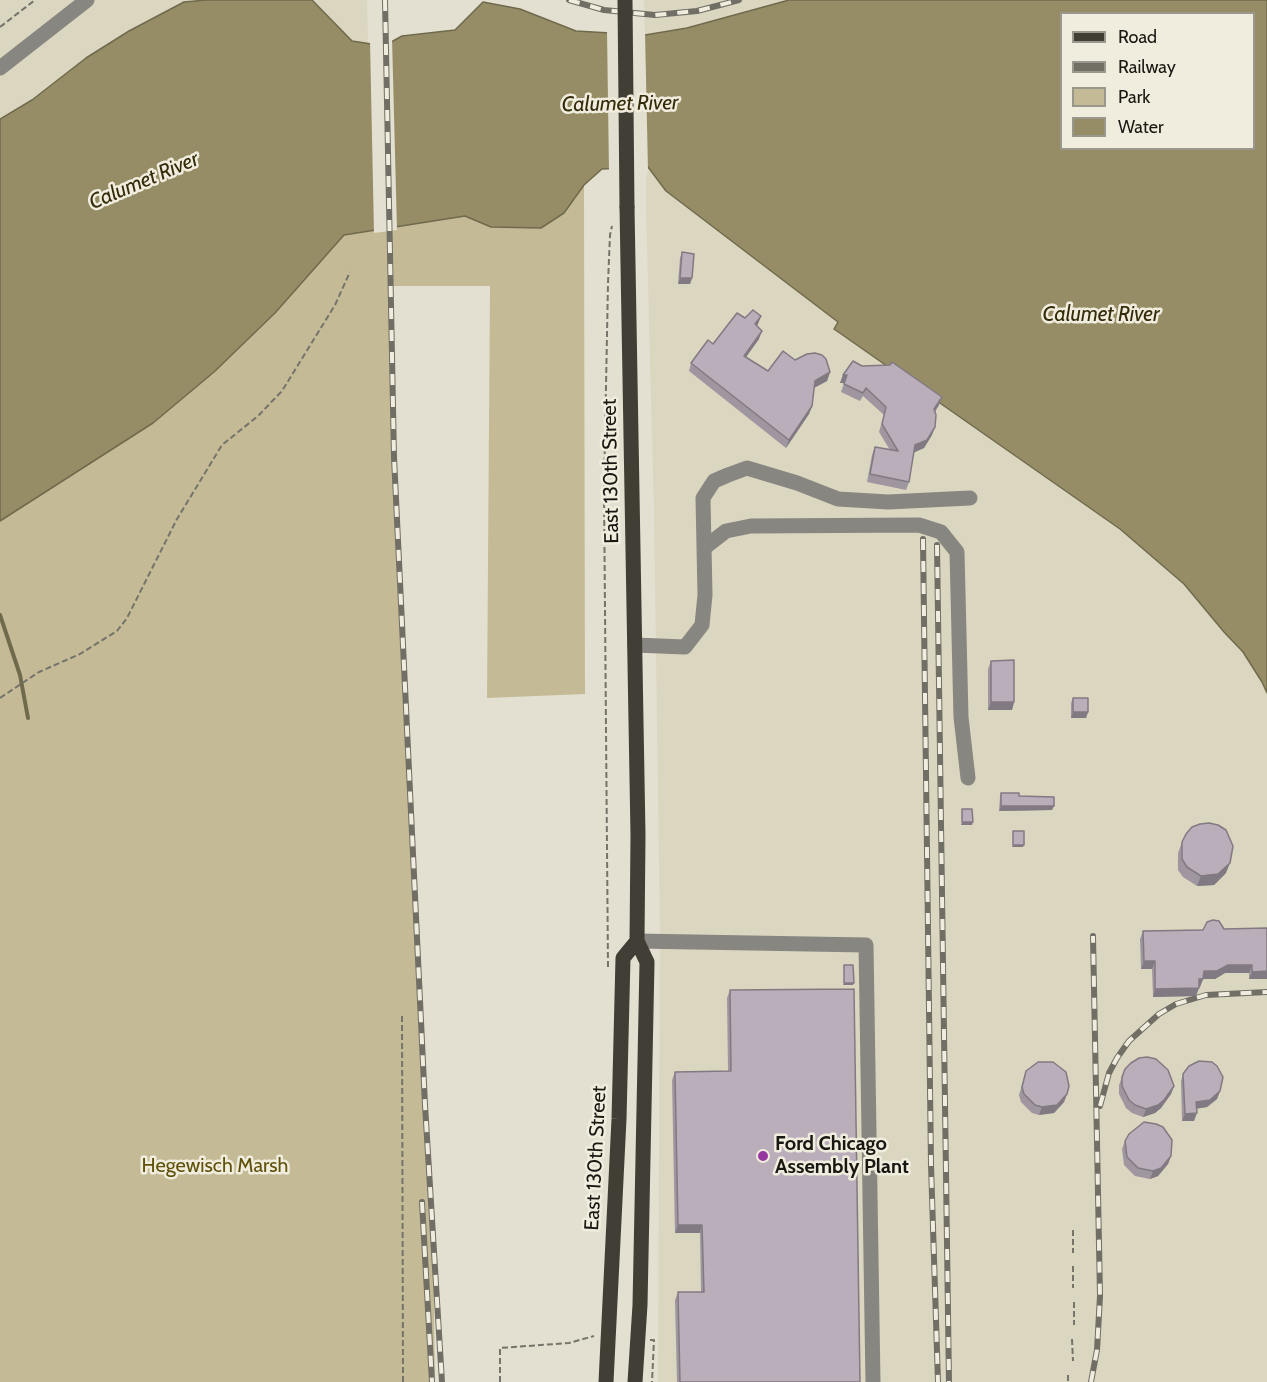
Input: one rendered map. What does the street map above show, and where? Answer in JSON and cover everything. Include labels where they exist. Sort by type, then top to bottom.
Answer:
[{"type":"main road","name":"East 130th Street","points":[[625,0],[638,835],[637,941],[647,962],[640,1305],[635,1382]]},
{"type":"main road","name":"East 130th Street","points":[[606,1382],[619,1119],[623,958],[637,941]]},
{"type":"lane","points":[[0,68],[87,0]]},
{"type":"lane","points":[[635,645],[685,647],[702,625],[705,596],[703,498],[714,481],[747,468],[797,483],[838,499],[888,502],[970,498]]},
{"type":"lane","points":[[704,548],[726,531],[751,526],[920,525],[941,532],[957,552],[961,717],[968,778]]},
{"type":"lane","points":[[637,941],[866,945],[873,1382]]},
{"type":"path","points":[[0,27],[35,0]]},
{"type":"path","points":[[608,972],[604,490],[608,283],[613,217]]},
{"type":"path","points":[[0,698],[27,680],[97,645],[117,631],[127,618],[177,519],[222,445],[258,416],[282,391],[335,305],[350,272]]},
{"type":"path","points":[[402,1016],[403,1382]]},
{"type":"path","points":[[1073,1230],[1073,1253]]},
{"type":"path","points":[[1073,1266],[1074,1288]]},
{"type":"path","points":[[1074,1302],[1074,1325]]},
{"type":"path","points":[[500,1382],[500,1348],[569,1342],[594,1336]]},
{"type":"path","points":[[1072,1339],[1073,1360]]},
{"type":"path","points":[[651,1382],[653,1343]]},
{"type":"path","points":[[1068,1375],[1068,1382]]},
{"type":"shaded area","points":[[0,0],[206,0],[184,2],[129,31],[86,58],[32,100],[0,119]]},
{"type":"shaded area","points":[[312,0],[367,0],[368,44],[352,41]]},
{"type":"shaded area","points":[[644,0],[789,0],[687,28],[645,35]]},
{"type":"shaded area","name":"Ford Chicago Assembly Plant","points":[[649,167],[666,191],[839,322],[834,329],[1120,529],[1184,584],[1243,652],[1262,682],[1267,693],[1267,1382],[658,1382],[660,930],[654,512],[646,207],[646,178]]},
{"type":"green space","name":"Hegewisch Marsh","points":[[584,185],[585,694],[487,698],[490,286],[390,286],[398,554],[433,1240],[435,1382],[0,1382],[0,521],[153,423],[214,372],[275,313],[344,235],[465,216],[491,227],[564,213]]},
{"type":"water","name":"Calumet River","points":[[206,0],[312,0],[352,41],[384,46],[402,36],[455,30],[483,2],[520,9],[576,31],[645,35],[687,28],[789,0],[1267,0],[1267,693],[1243,652],[1184,584],[1120,529],[834,329],[838,322],[666,191],[648,167],[602,169],[584,185],[564,213],[541,228],[491,227],[465,216],[344,235],[275,313],[214,372],[153,423],[0,521],[0,119],[32,100],[86,58],[129,31],[184,2]]},
{"type":"pier","points":[[607,30],[645,32],[648,171],[609,172]]},
{"type":"pier","points":[[392,38],[397,230],[374,233],[370,41],[384,43]]},
{"type":"building","points":[[682,252],[694,254],[692,278],[680,278]]},
{"type":"building","points":[[753,310],[761,316],[755,324],[762,331],[744,356],[768,371],[783,351],[795,360],[815,353],[826,359],[830,372],[815,381],[812,406],[789,440],[691,363],[708,340],[713,344],[737,313],[745,318]]},
{"type":"building","points":[[853,361],[862,366],[890,365],[892,362],[942,397],[934,409],[935,427],[927,440],[915,445],[909,482],[870,474],[875,447],[898,451],[882,424],[886,407],[866,388],[863,393],[844,384],[847,375],[843,375]]},
{"type":"building","points":[[1014,660],[1014,702],[991,702],[991,661]]},
{"type":"building","points":[[1073,698],[1088,698],[1088,712],[1073,712]]},
{"type":"building","points":[[1001,793],[1054,797],[1054,806],[1001,806]]},
{"type":"building","points":[[962,809],[972,809],[973,822],[962,822]]},
{"type":"building","points":[[1209,823],[1226,830],[1233,846],[1230,863],[1218,874],[1201,876],[1187,867],[1182,859],[1182,842],[1192,827]]},
{"type":"building","points":[[1013,831],[1024,831],[1024,845],[1013,845]]},
{"type":"building","points":[[1219,921],[1224,929],[1267,928],[1267,971],[1252,972],[1252,965],[1228,965],[1217,971],[1204,971],[1203,979],[1199,979],[1199,988],[1155,989],[1155,961],[1144,961],[1143,931],[1203,930],[1207,922]]},
{"type":"building","points":[[844,965],[853,965],[854,983],[844,983]]},
{"type":"building","name":"Ford Chicago Assembly Plant","points":[[854,989],[860,1382],[680,1382],[678,1292],[704,1292],[702,1225],[678,1225],[675,1072],[731,1071],[730,990]]},
{"type":"building","points":[[1139,1058],[1156,1059],[1168,1070],[1174,1086],[1158,1105],[1146,1109],[1129,1100],[1122,1086],[1122,1077],[1125,1069],[1131,1063]]},
{"type":"building","points":[[1199,1061],[1212,1062],[1217,1066],[1223,1077],[1220,1091],[1210,1100],[1196,1102],[1197,1113],[1185,1114],[1183,1074],[1189,1066]]},
{"type":"building","points":[[1038,1062],[1053,1062],[1066,1072],[1069,1086],[1067,1094],[1057,1105],[1042,1107],[1035,1105],[1024,1094],[1022,1087],[1026,1071]]},
{"type":"building","points":[[1144,1122],[1163,1127],[1172,1140],[1171,1156],[1161,1168],[1153,1171],[1138,1168],[1127,1157],[1125,1141],[1129,1134]]},
{"type":"waterway","points":[[0,615],[20,675],[28,718]]},
{"type":"railway","points":[[385,0],[394,457],[425,1105],[442,1382]]},
{"type":"railway","points":[[569,0],[604,10],[655,15],[697,11],[739,0]]},
{"type":"railway","points":[[923,539],[931,1165],[938,1382]]},
{"type":"railway","points":[[937,545],[949,1382]]},
{"type":"railway","points":[[1091,1382],[1097,1350],[1100,1296],[1093,936]]},
{"type":"railway","points":[[1100,1106],[1109,1073],[1117,1058],[1129,1041],[1159,1014],[1176,1004],[1206,995],[1267,992]]},
{"type":"railway","points":[[422,1202],[432,1382]]},
{"type":"place","name":"Ford Chicago Assembly Plant","points":[[763,1156]]}]
